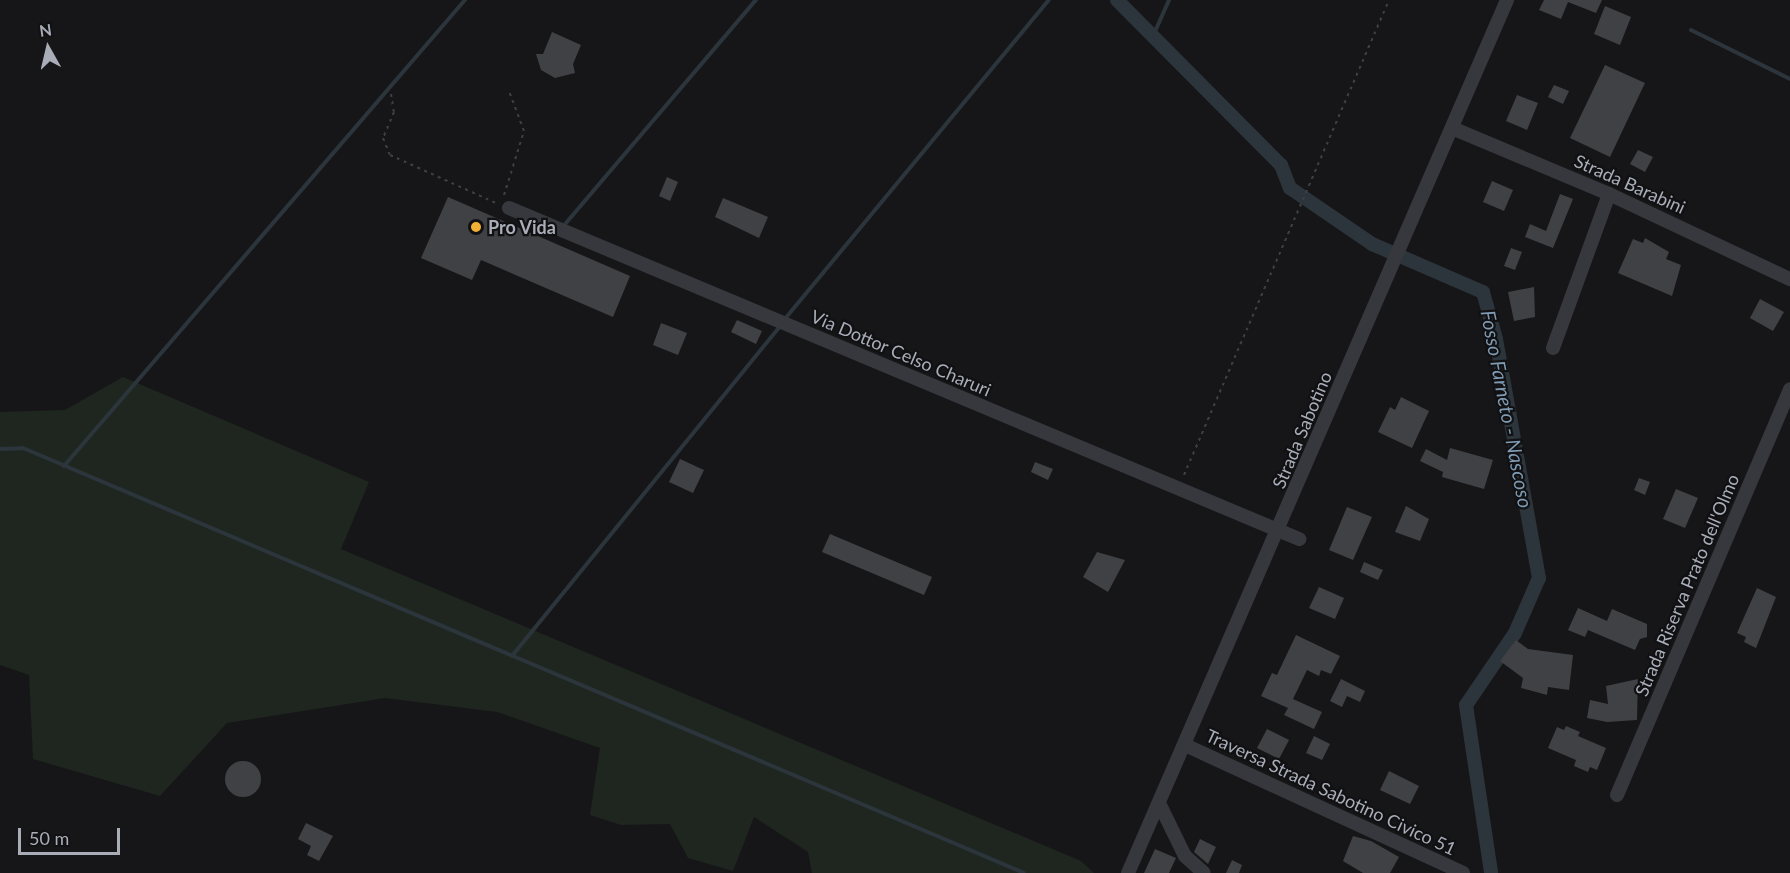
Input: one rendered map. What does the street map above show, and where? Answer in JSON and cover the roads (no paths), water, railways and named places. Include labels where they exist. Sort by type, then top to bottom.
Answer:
[{"type":"street","name":"Strada Sabotino","points":[[1128,873],[1508,0]]},
{"type":"street","name":"Strada Barabini","points":[[1452,128],[1610,194],[1790,279]]},
{"type":"street","points":[[1553,348],[1610,194]]},
{"type":"street","name":"Via Dottor Celso Charuri","points":[[509,208],[1299,539]]},
{"type":"street","name":"Strada Riserva Prato dell'Olmo","points":[[1617,795],[1790,389]]},
{"type":"street","name":"Traversa Strada Sabotino Civico 51","points":[[1185,745],[1463,873]]},
{"type":"street","points":[[1159,803],[1185,856],[1204,873]]},
{"type":"waterway","points":[[64,466],[465,0]]},
{"type":"waterway","points":[[566,223],[756,0]]},
{"type":"waterway","points":[[784,320],[1049,0]]},
{"type":"waterway","name":"Fosso Farneto - Nascoso","points":[[1117,0],[1281,165],[1290,188],[1372,244],[1483,292],[1496,339],[1539,578],[1515,633],[1466,705],[1491,873]]},
{"type":"waterway","points":[[1153,36],[1169,0]]},
{"type":"waterway","points":[[1691,30],[1790,79]]},
{"type":"waterway","points":[[512,656],[780,326]]},
{"type":"waterway","points":[[0,449],[23,448],[1024,873]]},
{"type":"place","name":"Pro Vida","points":[[476,227]]}]
